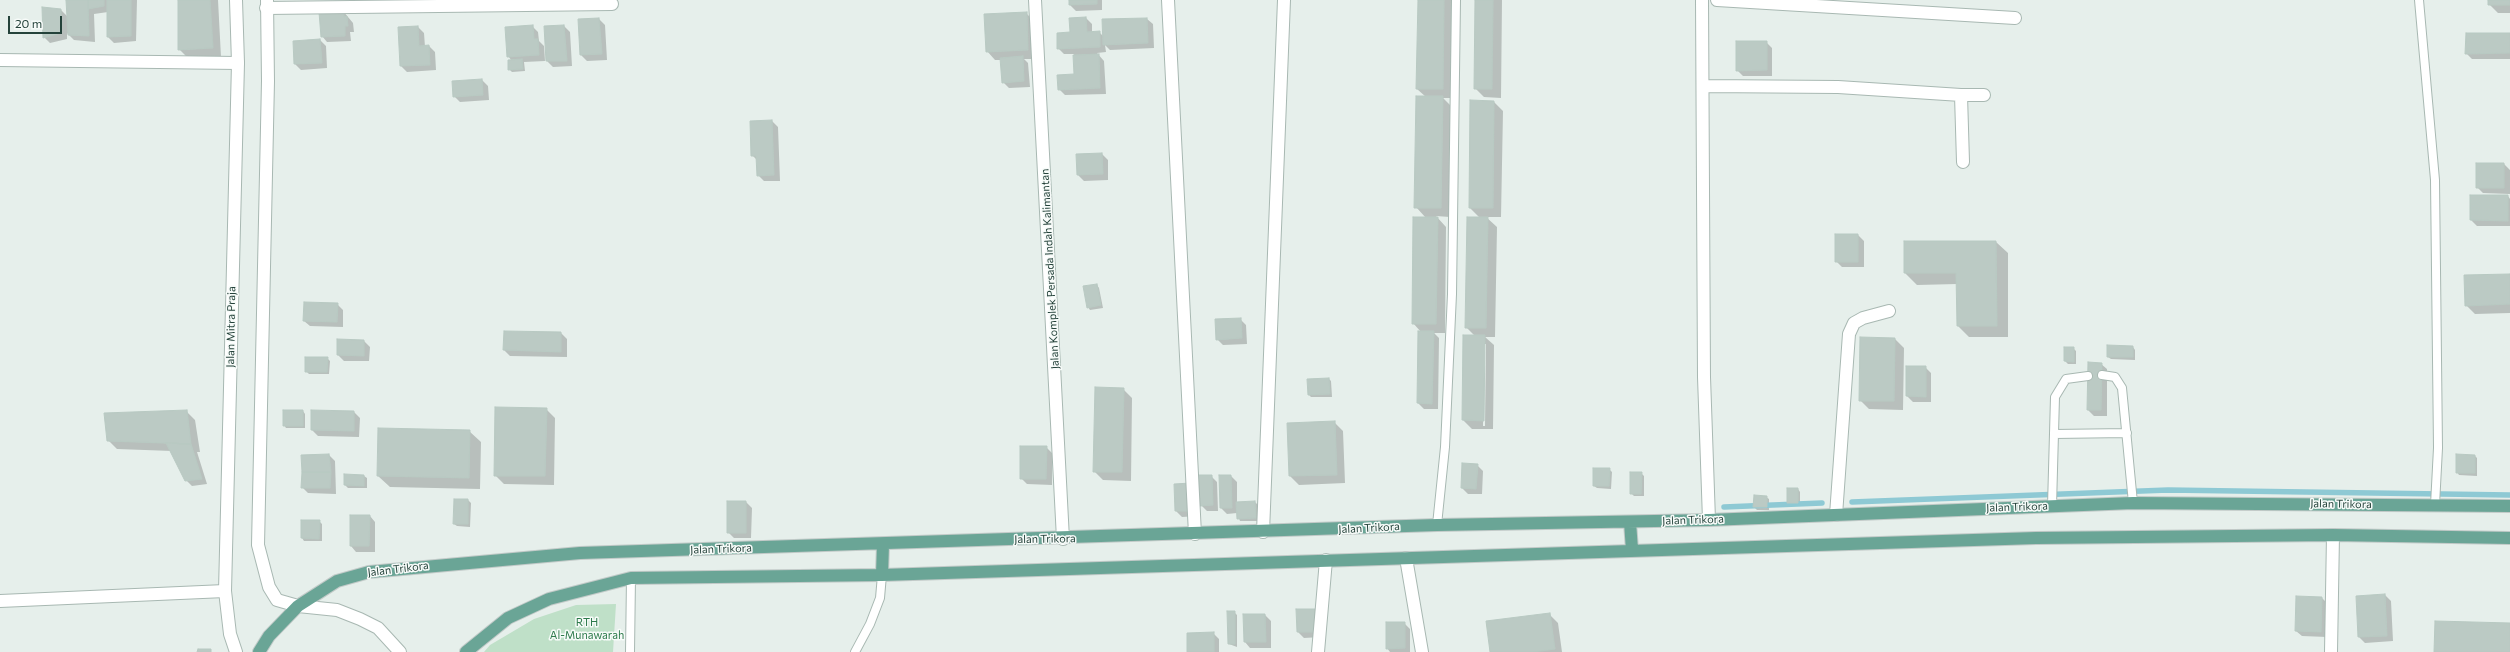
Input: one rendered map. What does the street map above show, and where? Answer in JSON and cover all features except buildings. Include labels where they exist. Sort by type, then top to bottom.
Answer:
[{"type":"main road","name":"Jalan Trikora","points":[[259,652],[269,636],[298,606],[337,581],[369,572],[383,570],[580,553],[1063,539],[1437,525],[1709,520],[2133,503],[2435,504],[2510,506]]},
{"type":"main road","points":[[1630,522],[1632,550]]},
{"type":"main road","points":[[466,652],[508,618],[549,599],[630,578],[882,575],[2036,538],[2333,535],[2510,538]]},
{"type":"main road","points":[[882,575],[883,544]]},
{"type":"street","name":"Jalan Mitra Praja","points":[[236,0],[238,62],[225,591],[230,634],[236,652]]},
{"type":"street","name":"Jalan Komplek Persada Indah Kalimantan","points":[[1035,0],[1063,539]]},
{"type":"street","points":[[1168,0],[1195,534]]},
{"type":"street","points":[[1263,532],[1284,0]]},
{"type":"street","points":[[1702,0],[1704,377],[1709,520]]},
{"type":"street","points":[[1717,0],[2015,18]]},
{"type":"street","points":[[400,652],[378,628],[360,619],[336,610],[298,606],[277,600],[269,587],[258,544],[268,81],[267,4],[612,4]]},
{"type":"street","points":[[0,60],[238,62]]},
{"type":"street","points":[[1703,86],[1838,87],[1984,96]]},
{"type":"street","points":[[1961,95],[1962,162]]},
{"type":"street","points":[[1836,515],[1849,334],[1854,324],[1863,318],[1890,311]]},
{"type":"street","points":[[2331,652],[2333,535]]},
{"type":"street","points":[[1406,558],[1422,652]]},
{"type":"street","points":[[1318,652],[1326,560]]},
{"type":"street","points":[[0,601],[225,591]]},
{"type":"lane","points":[[1437,525],[1445,447],[1452,294],[1456,0]]},
{"type":"lane","points":[[2419,0],[2434,180],[2438,448],[2435,504]]},
{"type":"lane","points":[[2052,506],[2054,434],[2053,407],[2058,390],[2066,379],[2088,376]]},
{"type":"lane","points":[[2102,376],[2115,377],[2122,388],[2133,503]]},
{"type":"lane","points":[[2054,434],[2127,433]]},
{"type":"lane","points":[[857,652],[880,598],[882,575]]},
{"type":"lane","points":[[630,578],[630,652]]},
{"type":"green space","name":"RTH Al-Munawarah","points":[[616,604],[613,652],[484,652],[490,645],[534,619],[576,605]]},
{"type":"waterway","points":[[1852,502],[2168,490],[2510,495]]},
{"type":"waterway","points":[[1724,507],[1822,503]]}]
